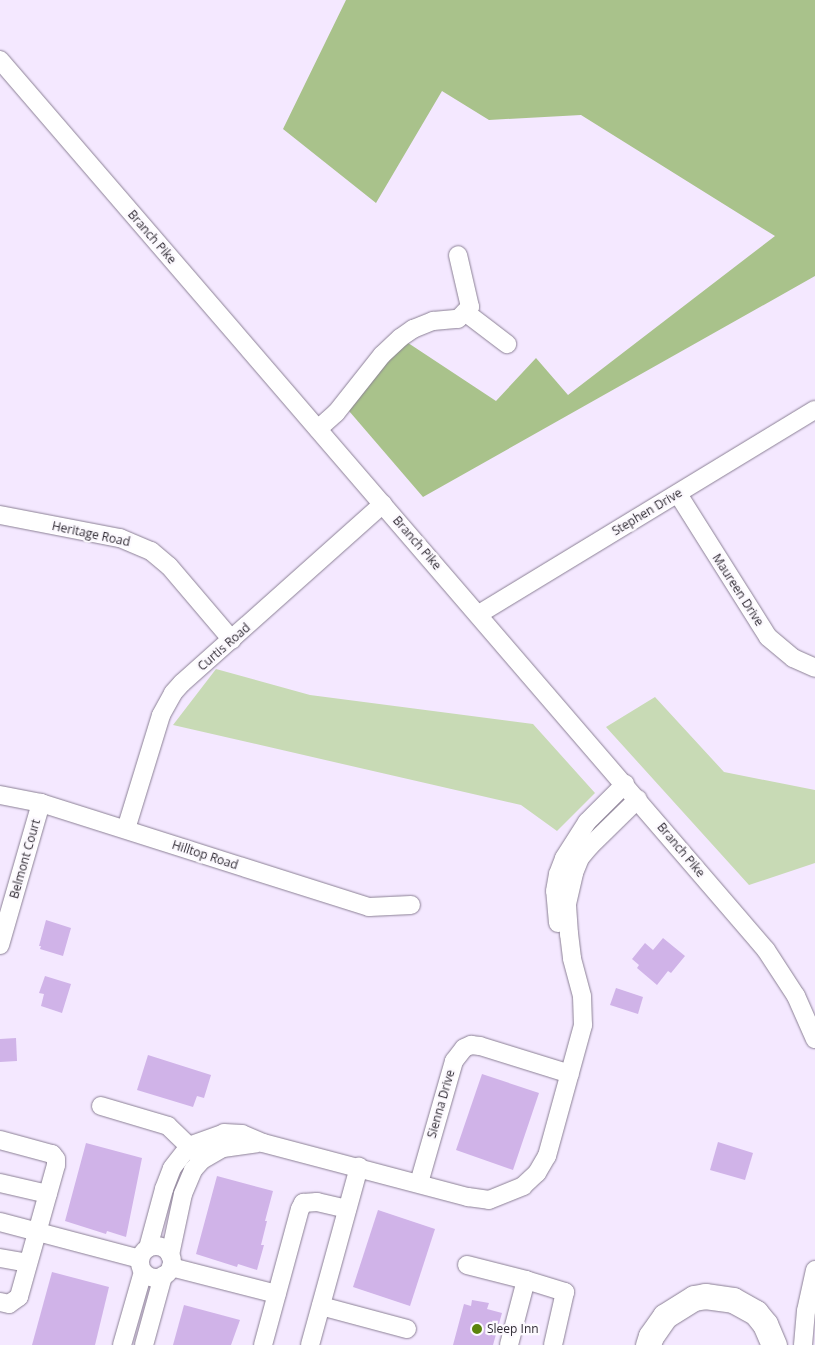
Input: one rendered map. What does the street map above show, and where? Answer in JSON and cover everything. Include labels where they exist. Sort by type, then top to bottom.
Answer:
[{"type":"highway","points":[[648,1345],[651,1336],[665,1316],[694,1298],[706,1296],[733,1300],[756,1313],[765,1324],[774,1345]]},
{"type":"street","name":"Branch Pike","points":[[0,60],[479,614],[766,950],[796,996],[815,1039]]},
{"type":"street","points":[[318,429],[336,413],[382,355],[400,338],[413,329],[434,320],[458,319],[470,307],[458,255]]},
{"type":"street","points":[[465,312],[507,344]]},
{"type":"street","name":"Stephen Drive","points":[[479,614],[815,410]]},
{"type":"street","name":"Maureen Drive","points":[[678,494],[768,637],[793,658],[815,668]]},
{"type":"street","name":"Curtis Road","points":[[126,830],[166,704],[182,683],[383,504]]},
{"type":"street","name":"Heritage Road","points":[[0,515],[120,538],[151,551],[169,566],[232,640]]},
{"type":"street","points":[[572,958],[562,938],[555,915],[558,874],[564,858],[578,834],[625,784]]},
{"type":"street","name":"Hilltop Road","points":[[0,795],[41,803],[369,907],[411,905]]},
{"type":"street","points":[[122,1345],[144,1260],[172,1168],[190,1146],[214,1135],[232,1132],[263,1143],[468,1197],[489,1200],[523,1186],[537,1173],[547,1156],[584,1016],[582,996],[572,958],[567,904],[574,873],[580,858],[590,846],[638,800]]},
{"type":"street","name":"Belmont Court","points":[[0,945],[41,803]]},
{"type":"street","name":"Sienna Drive","points":[[419,1183],[454,1061],[464,1048],[471,1045],[480,1046],[570,1074]]},
{"type":"street","points":[[101,1106],[168,1126],[202,1160]]},
{"type":"street","points":[[0,1140],[52,1154],[56,1159],[56,1165],[19,1297],[9,1304],[0,1302]]},
{"type":"street","points":[[144,1345],[168,1266],[183,1194],[193,1170],[212,1153],[232,1145],[263,1143]]},
{"type":"street","points":[[310,1345],[359,1167]]},
{"type":"street","points":[[0,1183],[48,1194]]},
{"type":"street","points":[[263,1345],[303,1203],[317,1202],[347,1209]]},
{"type":"street","points":[[0,1222],[144,1260],[156,1278],[168,1266]]},
{"type":"street","points":[[144,1260],[157,1246],[164,1249],[168,1266]]},
{"type":"street","points":[[0,1258],[28,1263]]},
{"type":"street","points":[[467,1265],[565,1292],[553,1345]]},
{"type":"street","points":[[168,1266],[277,1294]]},
{"type":"street","points":[[803,1345],[806,1311],[815,1270]]},
{"type":"street","points":[[509,1345],[526,1280]]},
{"type":"street","points":[[321,1306],[407,1329]]},
{"type":"green space","points":[[346,0],[815,0],[815,276],[423,497],[343,404],[393,333],[496,401],[536,358],[568,395],[775,236],[581,115],[489,120],[442,91],[376,203],[283,129]]},
{"type":"green space","points":[[216,669],[310,695],[533,724],[595,793],[557,831],[521,805],[173,725]]},
{"type":"green space","points":[[655,697],[724,772],[815,790],[815,863],[749,885],[606,727]]},
{"type":"building","points":[[46,920],[71,928],[63,956],[40,949],[41,946],[39,946]]},
{"type":"building","points":[[663,938],[685,956],[671,973],[668,971],[657,985],[637,968],[639,965],[632,959],[645,943],[653,950]]},
{"type":"building","points":[[45,976],[71,984],[62,1013],[41,1006],[44,994],[39,993]]},
{"type":"building","points":[[616,988],[643,997],[638,1014],[610,1005]]},
{"type":"building","points":[[16,1038],[17,1061],[0,1062],[0,1039]]},
{"type":"building","points":[[148,1055],[211,1075],[204,1098],[197,1096],[193,1107],[137,1090]]},
{"type":"building","points":[[482,1074],[539,1093],[513,1170],[456,1150]]},
{"type":"building","points":[[718,1142],[753,1153],[745,1180],[710,1170]]},
{"type":"building","points":[[86,1143],[142,1158],[126,1237],[107,1231],[106,1234],[65,1221]]},
{"type":"building","points":[[217,1176],[273,1191],[261,1245],[264,1245],[257,1270],[238,1264],[237,1267],[196,1254]]},
{"type":"building","points":[[378,1210],[435,1229],[410,1306],[353,1287]]},
{"type":"building","points":[[52,1272],[109,1287],[95,1345],[32,1345]]},
{"type":"building","name":"Sleep Inn","points":[[472,1300],[489,1303],[487,1309],[502,1313],[493,1345],[453,1345],[464,1304],[471,1306]]},
{"type":"building","points":[[184,1305],[240,1320],[231,1345],[173,1345]]},
{"type":"place","name":"Sleep Inn","points":[[477,1329]]}]
